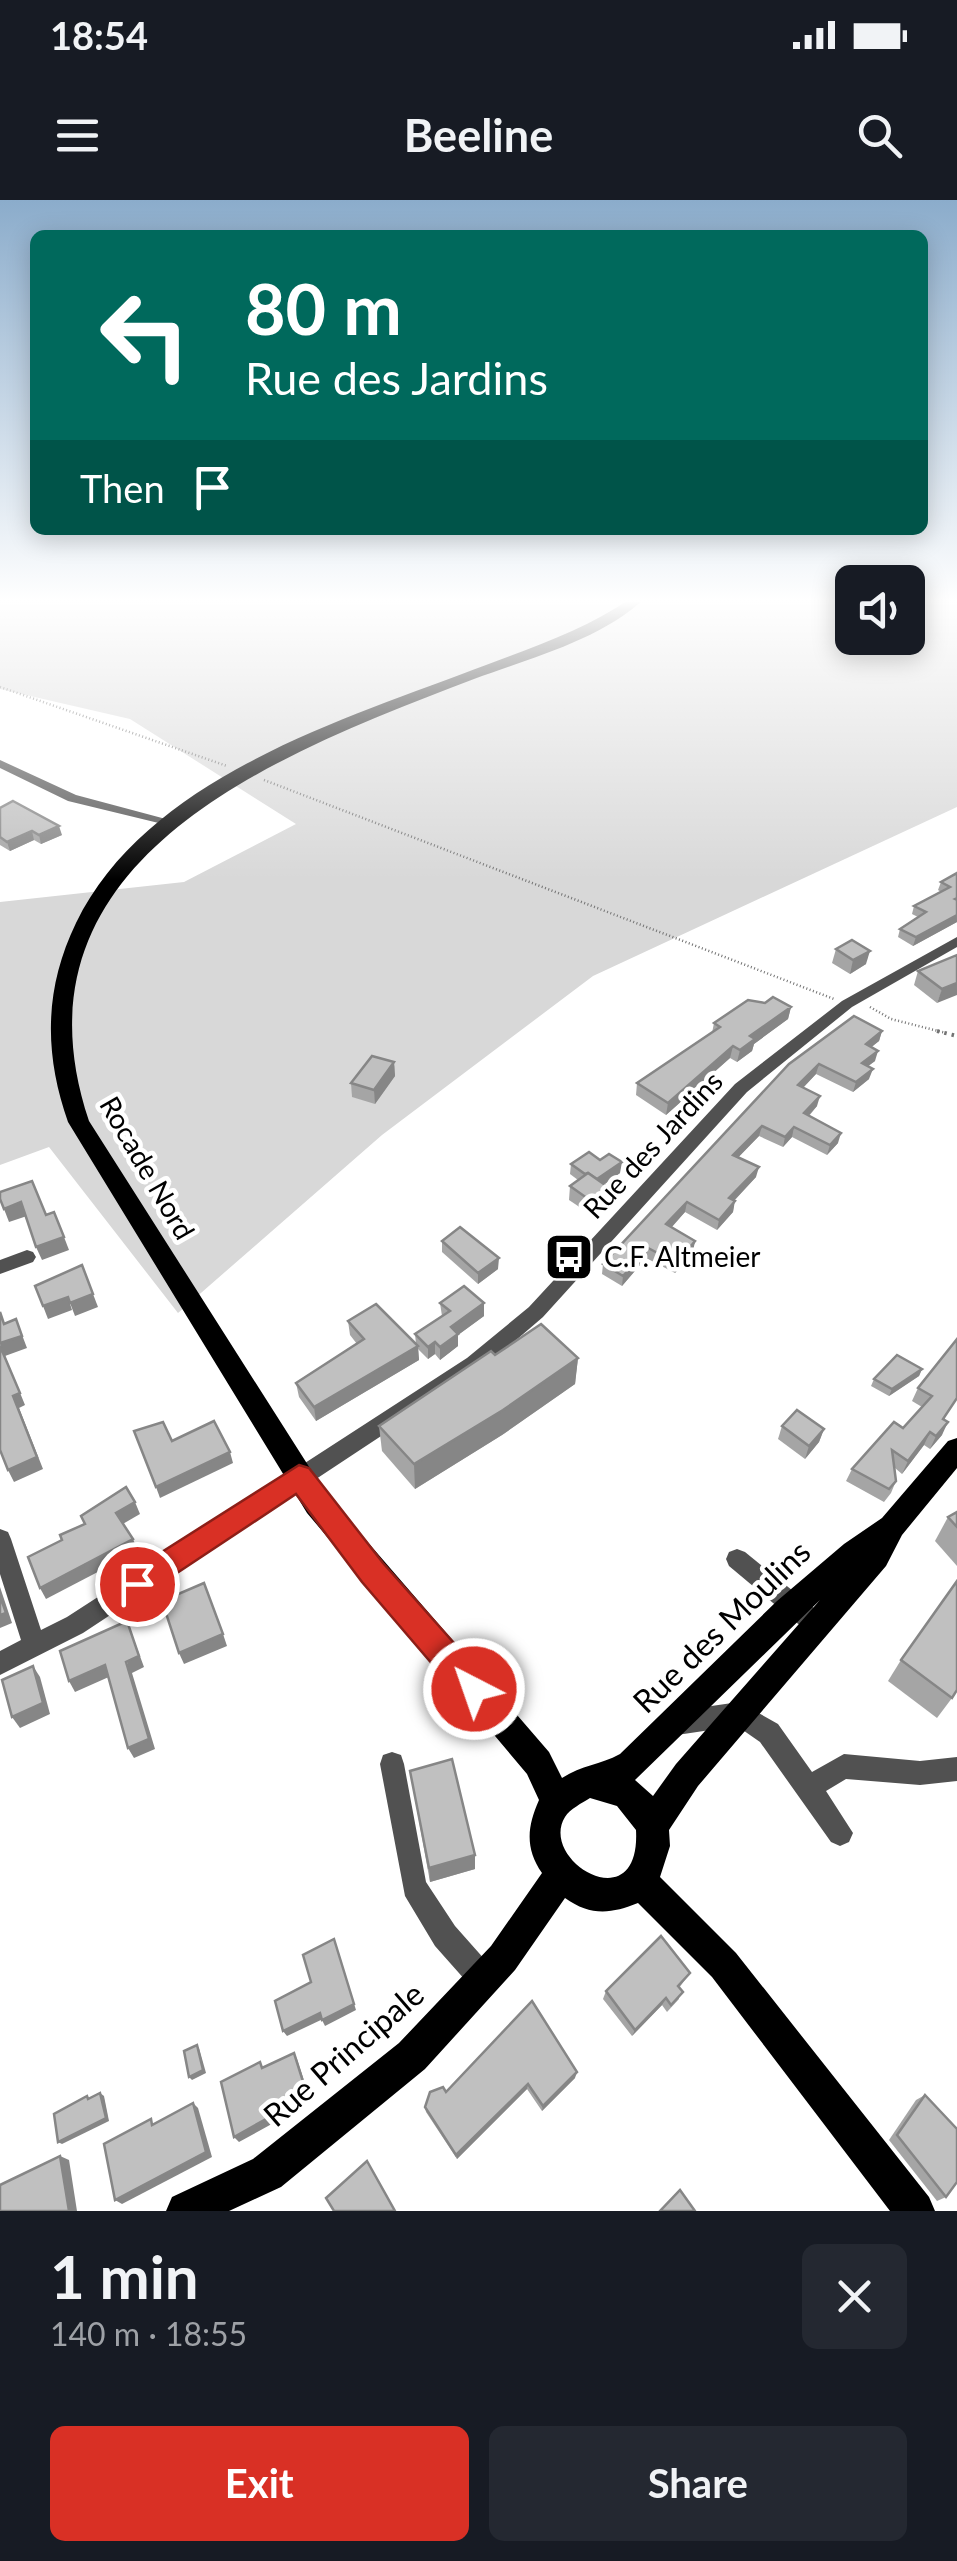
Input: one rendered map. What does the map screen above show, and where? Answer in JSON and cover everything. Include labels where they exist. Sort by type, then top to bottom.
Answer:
[{"type":"main road","name":"Rocade Nord","points":[[429,692],[294,746],[217,788],[128,859],[96,896],[79,928],[60,1004],[60,1057],[70,1100],[92,1145],[299,1477],[373,1573],[538,1763],[556,1800]]},
{"type":"main road","name":"Rue des Moulins","points":[[652,1827],[687,1775],[740,1714],[806,1616],[861,1547],[892,1526],[957,1450]]},
{"type":"main road","name":"Rue des Moulins","points":[[604,1781],[631,1766],[676,1723],[806,1616]]},
{"type":"main road","points":[[586,1781],[604,1781],[634,1796],[652,1827],[654,1846],[639,1880],[626,1892],[609,1897],[591,1896],[560,1876],[545,1846],[549,1813],[556,1800],[586,1781]]},
{"type":"main road","name":"Rue Principale","points":[[186,2211],[266,2173],[360,2102],[412,2056],[484,1980],[560,1876]]},
{"type":"main road","points":[[639,1880],[724,1966],[915,2211]]},
{"type":"street","points":[[0,764],[72,798],[171,822]]},
{"type":"street","name":"Rue des Jardins","points":[[0,1663],[75,1625],[474,1364],[536,1312],[741,1088],[852,1002],[957,940]]},
{"type":"street","points":[[0,1267],[27,1257]]},
{"type":"street","points":[[0,1540],[34,1646]]},
{"type":"street","points":[[737,1559],[806,1616]]},
{"type":"street","points":[[676,1723],[740,1714],[769,1733],[840,1834]]},
{"type":"street","points":[[392,1764],[414,1887],[445,1936],[484,1980]]},
{"type":"street","points":[[808,1788],[844,1766],[920,1772],[957,1769]]},
{"type":"path","points":[[14,692],[188,752]]},
{"type":"path","points":[[288,788],[891,1019],[957,1036]]},
{"type":"shaded area","points":[[12,692],[957,692],[957,807],[593,976],[382,1135],[178,1313],[49,1147],[0,1165],[0,902],[184,882],[296,824],[130,719]]},
{"type":"building","points":[[13,801],[59,826],[39,835],[32,831],[7,842],[0,837],[0,808]]},
{"type":"building","points":[[957,873],[957,915],[916,937],[900,929],[926,912],[914,906],[950,887],[941,882]]},
{"type":"building","points":[[852,940],[870,951],[853,960],[836,949]]},
{"type":"building","points":[[957,955],[957,983],[942,989],[918,971]]},
{"type":"building","points":[[773,997],[791,1007],[750,1036],[755,1039],[740,1050],[733,1046],[668,1103],[637,1083],[720,1027],[714,1023],[748,1000],[765,1003]]},
{"type":"building","points":[[854,1016],[882,1031],[866,1044],[878,1051],[862,1063],[873,1069],[856,1082],[819,1064],[798,1085],[820,1096],[804,1113],[841,1133],[830,1145],[794,1127],[785,1137],[762,1126],[733,1155],[759,1167],[729,1198],[735,1201],[719,1220],[687,1202],[666,1224],[695,1241],[677,1263],[648,1248],[623,1276],[603,1264],[789,1064]]},
{"type":"building","points":[[372,1056],[394,1062],[374,1090],[351,1083]]},
{"type":"building","points":[[589,1152],[600,1160],[609,1154],[622,1162],[597,1179],[571,1164]]},
{"type":"building","points":[[588,1173],[608,1187],[591,1201],[570,1186]]},
{"type":"building","points":[[32,1181],[46,1215],[54,1212],[64,1237],[36,1247],[21,1202],[4,1209],[0,1199],[0,1192]]},
{"type":"building","points":[[460,1227],[499,1258],[478,1273],[442,1241]]},
{"type":"building","points":[[82,1265],[93,1294],[70,1303],[68,1297],[43,1306],[35,1286]]},
{"type":"building","points":[[464,1286],[484,1303],[451,1327],[458,1334],[440,1347],[435,1342],[428,1347],[415,1334],[450,1311],[440,1303]]},
{"type":"building","points":[[376,1304],[418,1346],[314,1407],[296,1383],[364,1339],[348,1321]]},
{"type":"building","points":[[0,1312],[4,1324],[16,1319],[22,1336],[0,1343]]},
{"type":"building","points":[[541,1324],[578,1358],[503,1410],[414,1464],[379,1426],[491,1351],[495,1355]]},
{"type":"building","points":[[957,1339],[957,1398],[943,1419],[948,1422],[936,1436],[930,1432],[908,1461],[892,1450],[896,1481],[889,1489],[852,1469],[894,1422],[903,1428],[932,1396],[918,1388]]},
{"type":"building","points":[[0,1346],[20,1393],[13,1396],[37,1457],[8,1470],[0,1450]]},
{"type":"building","points":[[897,1355],[922,1369],[892,1389],[874,1379]]},
{"type":"building","points":[[797,1410],[824,1429],[809,1446],[782,1426]]},
{"type":"building","points":[[214,1421],[230,1452],[156,1487],[134,1431],[163,1422],[172,1441]]},
{"type":"building","points":[[126,1487],[135,1502],[116,1513],[133,1539],[40,1588],[28,1557],[62,1540],[60,1535],[85,1524],[81,1516]]},
{"type":"building","points":[[957,1512],[957,1527],[948,1517]]},
{"type":"building","points":[[957,1581],[957,1690],[952,1698],[901,1660]]},
{"type":"building","points":[[204,1583],[223,1634],[179,1653],[162,1601]]},
{"type":"building","points":[[127,1621],[139,1656],[126,1662],[149,1739],[128,1748],[105,1665],[69,1681],[60,1651]]},
{"type":"building","points":[[33,1666],[43,1703],[12,1717],[2,1680]]},
{"type":"building","points":[[452,1759],[475,1855],[429,1868],[410,1771]]},
{"type":"building","points":[[661,1936],[690,1973],[678,1986],[683,1992],[671,2005],[666,1998],[635,2030],[606,1991]]},
{"type":"building","points":[[334,1939],[354,2004],[322,2020],[320,2013],[283,2031],[275,2001],[311,1982],[303,1955]]},
{"type":"building","points":[[532,2001],[577,2072],[543,2106],[528,2084],[456,2155],[425,2107],[430,2092],[443,2087],[446,2092]]},
{"type":"building","points":[[197,2045],[203,2070],[189,2077],[184,2051]]},
{"type":"building","points":[[294,2053],[306,2091],[234,2137],[221,2082],[260,2062],[262,2068]]},
{"type":"building","points":[[100,2093],[106,2118],[58,2142],[54,2114]]},
{"type":"building","points":[[925,2095],[957,2129],[957,2182],[946,2197],[897,2135]]},
{"type":"building","points":[[193,2103],[206,2152],[115,2200],[104,2144],[151,2119],[152,2125]]},
{"type":"building","points":[[60,2156],[69,2211],[0,2211],[0,2185]]},
{"type":"building","points":[[367,2161],[395,2211],[334,2211],[326,2198]]},
{"type":"building","points":[[680,2190],[695,2211],[660,2211]]},
{"type":"place","name":"C.F. Altmeier","points":[[569,1257]]},
{"type":"route","points":[[137,1584],[299,1477],[373,1573],[474,1689]]}]
